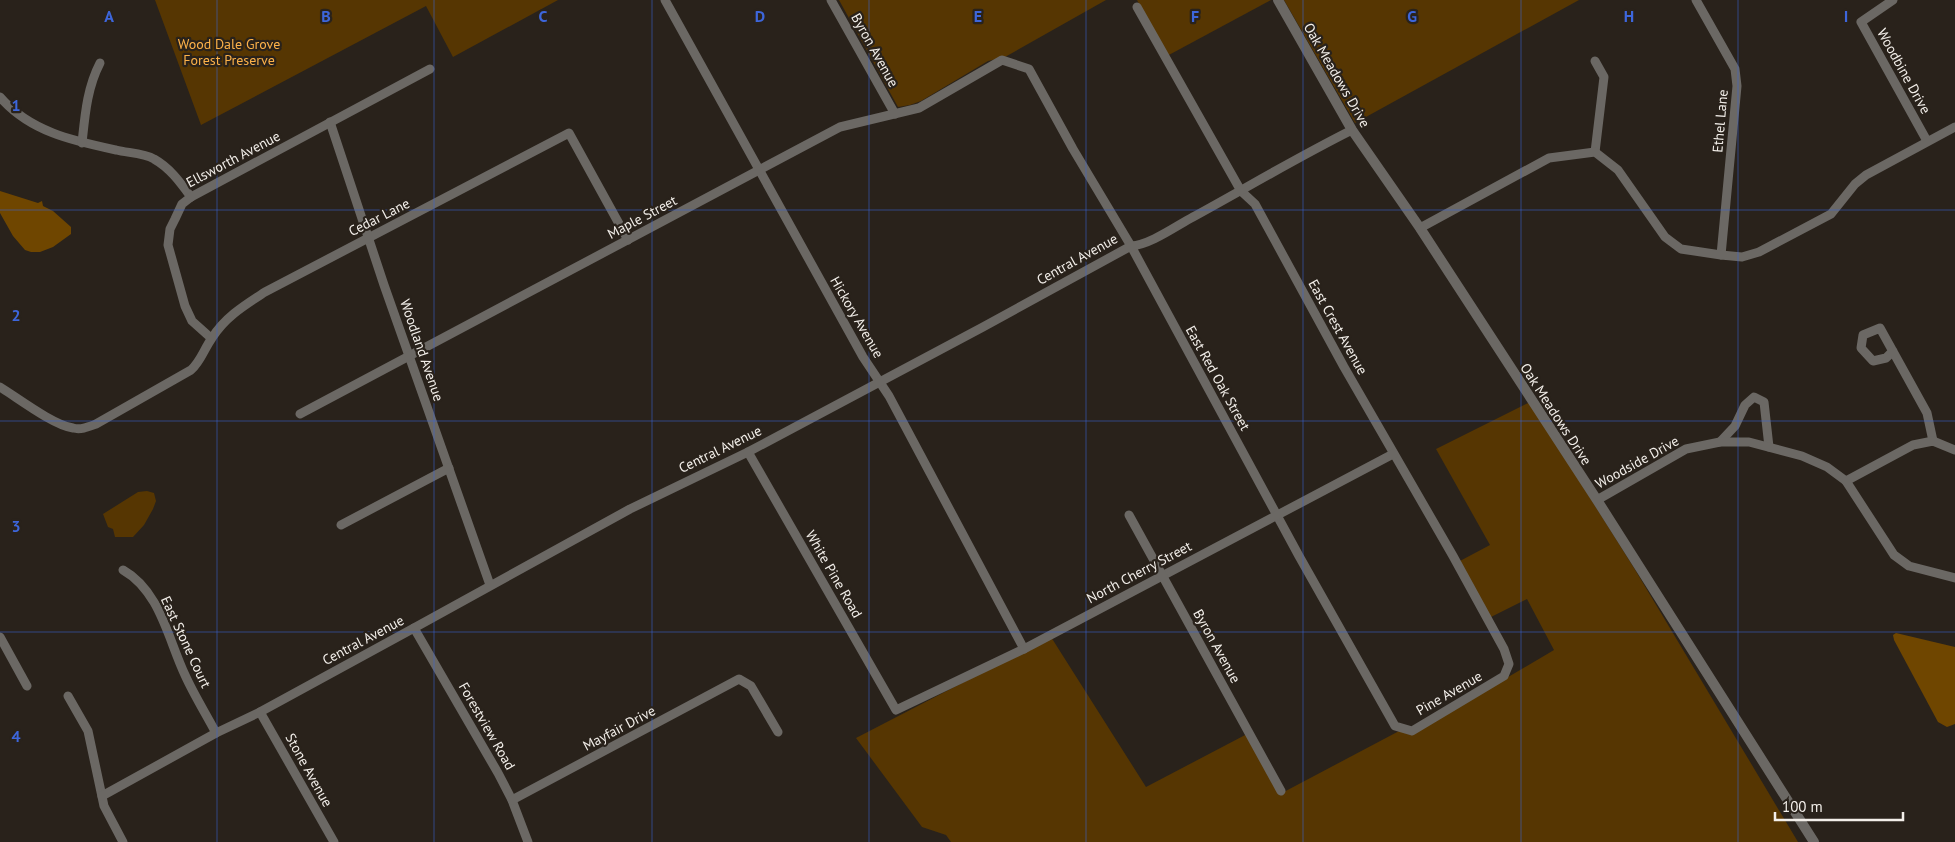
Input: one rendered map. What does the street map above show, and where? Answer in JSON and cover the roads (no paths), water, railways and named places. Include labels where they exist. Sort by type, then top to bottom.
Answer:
[{"type":"street","name":"Hickory Avenue","points":[[665,0],[758,171],[879,382],[889,396],[1024,649]]},
{"type":"street","name":"Byron Avenue","points":[[831,0],[896,114]]},
{"type":"street","name":"Oak Meadows Drive","points":[[1278,0],[1352,130],[1420,228],[1597,500],[1814,842]]},
{"type":"street","name":"Ethel Lane","points":[[1696,0],[1735,69],[1737,86],[1722,255]]},
{"type":"street","name":"Woodbine Drive","points":[[1893,0],[1861,22],[1927,141]]},
{"type":"street","name":"East Crest Avenue","points":[[1137,7],[1241,191],[1255,204],[1393,454],[1453,556],[1504,650],[1509,664]]},
{"type":"street","name":"Maple Street","points":[[300,414],[840,127],[919,108],[1002,60]]},
{"type":"street","name":"East Red Oak Street","points":[[1002,60],[1029,69],[1073,149],[1131,246],[1395,726]]},
{"type":"street","points":[[1595,61],[1604,77],[1595,152]]},
{"type":"street","points":[[82,143],[88,95],[100,63]]},
{"type":"street","name":"Ellsworth Avenue","points":[[212,338],[192,321],[168,244],[170,229],[182,204],[191,196],[430,68]]},
{"type":"street","points":[[0,97],[31,123],[51,133],[82,143],[152,158],[173,172],[191,196]]},
{"type":"street","name":"Woodland Avenue","points":[[330,122],[409,356],[490,585]]},
{"type":"street","points":[[1420,228],[1549,158],[1595,152],[1618,170],[1665,237],[1682,249],[1742,257],[1759,252],[1831,214],[1860,179],[1955,126]]},
{"type":"street","name":"Central Avenue","points":[[102,796],[216,733],[260,712],[630,509],[748,452],[1131,246],[1139,245],[1164,233],[1352,130]]},
{"type":"street","name":"Cedar Lane","points":[[0,387],[59,423],[72,428],[86,428],[178,379],[198,364],[212,338],[230,317],[265,292],[569,133],[628,240]]},
{"type":"street","points":[[1893,351],[1927,413],[1933,441]]},
{"type":"street","points":[[1720,442],[1735,426],[1745,405],[1754,397],[1764,402],[1769,447]]},
{"type":"street","points":[[1846,481],[1913,445],[1933,441],[1955,450]]},
{"type":"street","name":"Woodside Drive","points":[[1597,500],[1686,449],[1720,442],[1749,442],[1802,456],[1827,467],[1846,481],[1894,556],[1909,566],[1955,578]]},
{"type":"street","name":"White Pine Road","points":[[748,452],[896,710]]},
{"type":"street","name":"North Cherry Street","points":[[896,710],[1024,649],[1393,454]]},
{"type":"street","points":[[341,525],[449,468]]},
{"type":"street","name":"Byron Avenue","points":[[1130,515],[1281,791]]},
{"type":"street","name":"East Stone Court","points":[[123,570],[141,582],[147,591],[170,633],[184,672],[216,733]]},
{"type":"street","name":"Forestview Road","points":[[414,628],[498,773],[512,800],[528,842]]},
{"type":"street","points":[[0,637],[27,686]]},
{"type":"street","name":"Pine Avenue","points":[[1395,726],[1412,731],[1504,676],[1509,664]]},
{"type":"street","name":"Mayfair Drive","points":[[512,800],[738,680],[750,686],[778,732]]},
{"type":"street","points":[[68,696],[88,731],[104,806],[123,842]]},
{"type":"street","name":"Stone Avenue","points":[[260,712],[334,842]]},
{"type":"park label","name":"Wood Dale Grove Forest Preserve","points":[[229,52]]}]
